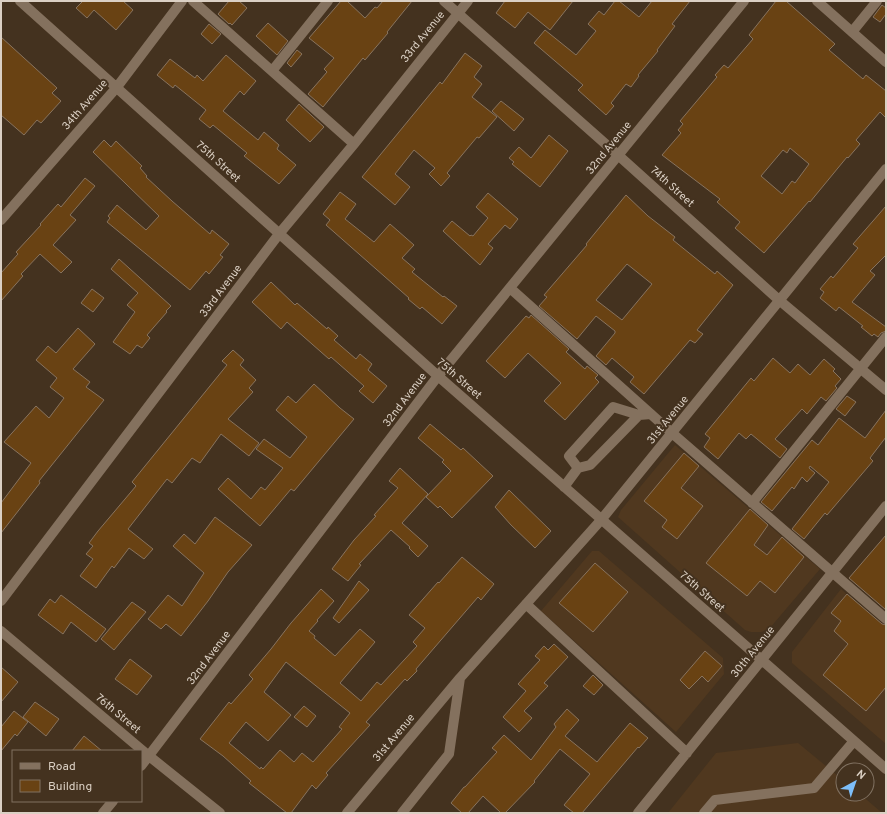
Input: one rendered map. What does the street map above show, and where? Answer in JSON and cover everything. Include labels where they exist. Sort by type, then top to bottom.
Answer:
[{"type":"street","name":"75th Street","points":[[20,1],[438,376],[886,769]]},
{"type":"street","name":"34th Avenue","points":[[1,220],[117,87],[182,1]]},
{"type":"street","points":[[193,1],[354,144]]},
{"type":"street","points":[[272,71],[328,1]]},
{"type":"street","name":"74th Street","points":[[444,1],[779,300],[886,390]]},
{"type":"street","name":"33rd Avenue","points":[[1,601],[279,234],[354,144],[468,1]]},
{"type":"street","name":"32nd Avenue","points":[[142,765],[438,376],[744,1]]},
{"type":"street","points":[[817,1],[886,62]]},
{"type":"street","points":[[852,32],[877,1]]},
{"type":"street","name":"31st Avenue","points":[[347,813],[460,678],[601,520],[886,169]]},
{"type":"street","points":[[510,288],[672,433],[886,619]]},
{"type":"street","points":[[752,502],[886,337]]},
{"type":"street","points":[[578,468],[569,456],[613,407],[638,415],[651,414]]},
{"type":"street","points":[[564,487],[578,468],[590,465],[638,415]]},
{"type":"street","name":"30th Avenue","points":[[638,813],[886,506]]},
{"type":"street","points":[[526,604],[687,753]]},
{"type":"street","name":"76th Street","points":[[1,631],[142,750]]},
{"type":"street","points":[[402,813],[449,754],[460,678]]},
{"type":"street","points":[[704,813],[715,800],[814,788],[854,741]]},
{"type":"street","name":"76th Street","points":[[142,750],[220,813]]},
{"type":"street","points":[[103,813],[112,802]]},
{"type":"shaded area","points":[[675,445],[820,569],[769,629],[761,632],[751,632],[745,630],[618,517],[621,510]]},
{"type":"shaded area","points":[[592,551],[599,551],[723,658],[724,674],[676,732],[541,611]]},
{"type":"shaded area","points":[[841,589],[886,629],[886,744],[792,663],[792,652]]},
{"type":"shaded area","points":[[798,743],[835,773],[835,802],[869,802],[881,812],[668,813],[716,753]]},
{"type":"building","points":[[83,1],[123,1],[133,10],[116,30],[94,10],[87,18],[76,8]]},
{"type":"building","points":[[229,1],[239,1],[247,8],[232,25],[218,14]]},
{"type":"building","points":[[341,1],[347,1],[365,18],[383,1],[412,1],[387,32],[388,33],[365,60],[363,58],[323,107],[308,94],[327,72],[324,69],[334,58],[309,38]]},
{"type":"building","points":[[505,1],[573,1],[550,30],[528,12],[515,28],[496,13]]},
{"type":"building","points":[[615,1],[619,1],[639,17],[652,1],[690,1],[672,24],[675,26],[657,50],[658,51],[638,75],[639,76],[631,87],[626,84],[611,103],[614,106],[606,115],[578,90],[583,85],[534,43],[545,30],[576,55],[596,31],[588,24],[599,11],[604,15]]},
{"type":"building","points":[[776,1],[786,1],[835,44],[829,50],[863,79],[866,75],[886,91],[886,118],[880,112],[856,140],[860,144],[764,253],[735,228],[740,222],[717,202],[720,199],[662,155],[681,133],[678,130],[683,124],[680,121],[717,77],[715,75],[724,65],[728,68],[753,39],[749,35]],"holes":[[[790,148],[809,164],[795,183],[792,181],[782,194],[761,176],[783,150],[787,153]]]},
{"type":"building","points":[[882,5],[886,8],[886,14],[880,22],[873,17]]},
{"type":"building","points":[[268,23],[288,41],[277,55],[256,36]]},
{"type":"building","points":[[209,24],[221,34],[212,44],[201,34]]},
{"type":"building","points":[[1,37],[57,88],[52,93],[61,101],[41,123],[37,120],[24,135],[1,115]]},
{"type":"building","points":[[297,50],[302,54],[291,67],[287,63]]},
{"type":"building","points":[[465,53],[482,66],[474,77],[482,84],[472,97],[497,117],[479,138],[477,137],[447,173],[450,176],[441,186],[429,174],[435,168],[414,150],[395,174],[410,187],[395,205],[362,177],[440,82],[442,84]]},
{"type":"building","points":[[226,55],[256,81],[244,95],[240,91],[223,111],[258,140],[264,132],[279,145],[277,149],[296,165],[279,184],[244,156],[247,153],[213,125],[210,128],[199,119],[206,110],[175,85],[173,88],[157,75],[170,59],[195,78],[197,75],[203,81]]},
{"type":"building","points":[[501,101],[524,119],[514,131],[492,111]]},
{"type":"building","points":[[299,104],[324,127],[310,142],[286,120]]},
{"type":"building","points":[[549,135],[568,151],[540,187],[512,164],[514,162],[509,158],[519,147],[531,158]]},
{"type":"building","points":[[104,140],[111,147],[116,141],[142,166],[140,168],[147,176],[146,177],[172,201],[210,234],[212,230],[229,244],[220,255],[223,257],[209,274],[206,271],[190,290],[107,222],[110,218],[108,216],[117,205],[146,230],[159,216],[93,152]]},
{"type":"building","points":[[85,178],[95,186],[70,215],[76,220],[53,245],[72,262],[61,273],[40,254],[21,274],[23,276],[1,301],[1,273],[18,254],[16,252],[41,225],[40,224],[58,204],[61,207]]},
{"type":"building","points":[[340,192],[356,204],[345,219],[374,242],[390,224],[414,245],[402,258],[415,269],[412,272],[443,297],[444,296],[457,306],[442,324],[422,307],[420,309],[408,299],[409,298],[326,225],[330,220],[323,214]]},
{"type":"building","points":[[488,193],[518,219],[510,229],[505,225],[488,244],[493,248],[480,265],[443,231],[452,221],[470,236],[473,236],[488,218],[476,207]]},
{"type":"building","points":[[626,195],[648,216],[675,237],[673,240],[715,274],[717,271],[733,285],[697,330],[703,334],[695,343],[690,340],[644,394],[630,382],[634,377],[612,358],[606,365],[596,356],[615,333],[615,331],[596,316],[577,339],[539,306],[547,297],[544,295],[587,245],[586,244]],"holes":[[[627,264],[652,284],[622,320],[596,300]]]},
{"type":"building","points":[[886,206],[886,255],[870,271],[875,275],[852,302],[886,327],[886,331],[881,333],[878,337],[874,334],[872,336],[861,327],[863,326],[839,307],[836,311],[820,298],[824,292],[820,289],[831,276],[833,278],[858,248],[853,244]]},
{"type":"building","points":[[119,259],[171,306],[147,335],[150,338],[142,348],[137,345],[130,354],[113,342],[135,312],[127,305],[138,293],[111,269]]},
{"type":"building","points":[[271,282],[295,305],[297,303],[327,329],[328,327],[338,336],[334,340],[356,359],[360,354],[372,364],[368,370],[387,386],[373,403],[359,391],[364,386],[331,357],[329,359],[287,322],[281,329],[252,302]]},
{"type":"building","points":[[92,289],[104,298],[93,312],[81,303]]},
{"type":"building","points":[[531,315],[569,349],[566,352],[585,369],[587,366],[598,375],[595,378],[599,382],[565,420],[544,401],[561,383],[528,353],[505,378],[486,361],[526,316],[529,318]]},
{"type":"building","points":[[78,328],[95,344],[73,369],[90,382],[86,387],[104,400],[39,481],[40,483],[1,533],[1,503],[31,463],[4,442],[36,406],[49,418],[64,398],[50,387],[57,378],[36,360],[48,346],[56,353]]},
{"type":"building","points":[[233,350],[244,360],[240,365],[256,380],[249,388],[253,392],[228,419],[259,443],[249,456],[221,434],[200,463],[192,458],[172,483],[167,479],[128,529],[153,549],[144,559],[129,548],[114,568],[112,566],[96,588],[80,576],[93,559],[86,554],[93,546],[89,543],[136,486],[132,482],[227,365],[222,361]]},
{"type":"building","points":[[773,358],[790,373],[798,364],[810,375],[824,359],[835,369],[833,371],[841,379],[835,386],[837,388],[826,401],[821,397],[807,414],[802,409],[775,439],[787,449],[780,458],[751,434],[746,439],[739,433],[718,459],[704,447],[710,438],[705,434],[751,378],[754,381]]},
{"type":"building","points":[[314,384],[354,419],[294,491],[291,489],[260,526],[218,489],[228,478],[251,499],[261,487],[265,490],[283,468],[256,449],[264,439],[290,458],[307,437],[276,410],[288,396],[296,403]]},
{"type":"building","points":[[847,396],[856,402],[845,416],[836,409]]},
{"type":"building","points":[[886,410],[886,437],[870,458],[873,461],[827,515],[825,513],[804,539],[792,529],[829,482],[810,466],[809,468],[815,473],[807,482],[802,477],[794,489],[792,487],[772,511],[761,502],[812,440],[818,445],[839,418],[865,438]]},
{"type":"building","points":[[430,424],[461,450],[463,448],[493,476],[452,518],[440,506],[438,508],[426,497],[451,471],[442,462],[444,460],[418,438]]},
{"type":"building","points":[[684,453],[699,466],[681,488],[703,506],[677,539],[662,527],[667,520],[644,501]]},
{"type":"building","points":[[400,468],[428,494],[402,523],[428,546],[418,557],[409,548],[410,547],[391,530],[359,564],[361,565],[348,581],[332,569],[354,540],[376,516],[374,515],[398,488],[389,481]]},
{"type":"building","points":[[509,490],[551,531],[535,548],[495,507]]},
{"type":"building","points":[[750,509],[768,525],[754,545],[767,555],[782,537],[804,557],[775,593],[760,581],[747,596],[706,563]]},
{"type":"building","points":[[215,517],[252,545],[228,572],[181,636],[166,624],[161,629],[148,619],[168,595],[182,606],[204,573],[173,546],[184,534],[195,544]]},
{"type":"building","points":[[886,535],[886,610],[849,578]]},
{"type":"building","points":[[462,557],[494,584],[481,600],[478,597],[416,669],[417,671],[407,681],[405,679],[366,722],[370,725],[326,773],[328,775],[316,789],[312,785],[291,813],[287,813],[249,783],[251,781],[223,756],[200,739],[229,702],[231,704],[253,679],[249,675],[321,589],[334,601],[309,631],[315,636],[314,638],[335,656],[360,629],[375,642],[340,683],[361,701],[377,682],[381,685],[417,646],[413,642],[425,628],[409,615],[438,582],[439,583]],"holes":[[[286,662],[350,713],[339,727],[342,729],[313,762],[302,753],[294,762],[280,750],[263,769],[261,767],[260,769],[229,743],[246,722],[268,741],[291,715],[264,692]]]},
{"type":"building","points":[[595,563],[628,592],[593,632],[559,603]]},
{"type":"building","points":[[359,581],[369,590],[339,623],[333,618]]},
{"type":"building","points":[[847,594],[882,624],[886,625],[886,687],[866,711],[823,675],[848,644],[834,631],[841,621],[831,613]]},
{"type":"building","points":[[61,595],[106,629],[96,642],[71,622],[63,634],[38,615],[50,599],[55,603]]},
{"type":"building","points":[[132,602],[146,612],[114,650],[101,639]]},
{"type":"building","points":[[554,644],[568,657],[544,683],[548,686],[524,711],[532,718],[519,732],[503,717],[526,691],[518,684],[540,660],[535,656],[544,646],[548,650]]},
{"type":"building","points":[[705,651],[722,666],[708,682],[702,676],[689,689],[680,680]]},
{"type":"building","points":[[130,659],[152,676],[137,695],[115,679]]},
{"type":"building","points":[[1,667],[18,682],[1,702]]},
{"type":"building","points":[[593,675],[603,685],[594,695],[583,686]]},
{"type":"building","points":[[35,702],[59,719],[46,736],[23,717]]},
{"type":"building","points":[[304,706],[316,716],[307,727],[294,717]]},
{"type":"building","points":[[567,709],[579,720],[565,736],[597,762],[630,723],[648,738],[639,748],[638,747],[582,813],[574,813],[564,805],[590,774],[560,749],[534,781],[535,782],[505,813],[501,813],[483,796],[468,813],[462,813],[451,803],[497,752],[492,748],[504,735],[531,760],[556,727],[554,724]]},
{"type":"building","points":[[14,711],[28,722],[17,736],[15,734],[1,751],[1,727]]},
{"type":"building","points":[[84,736],[101,750],[73,750]]}]
